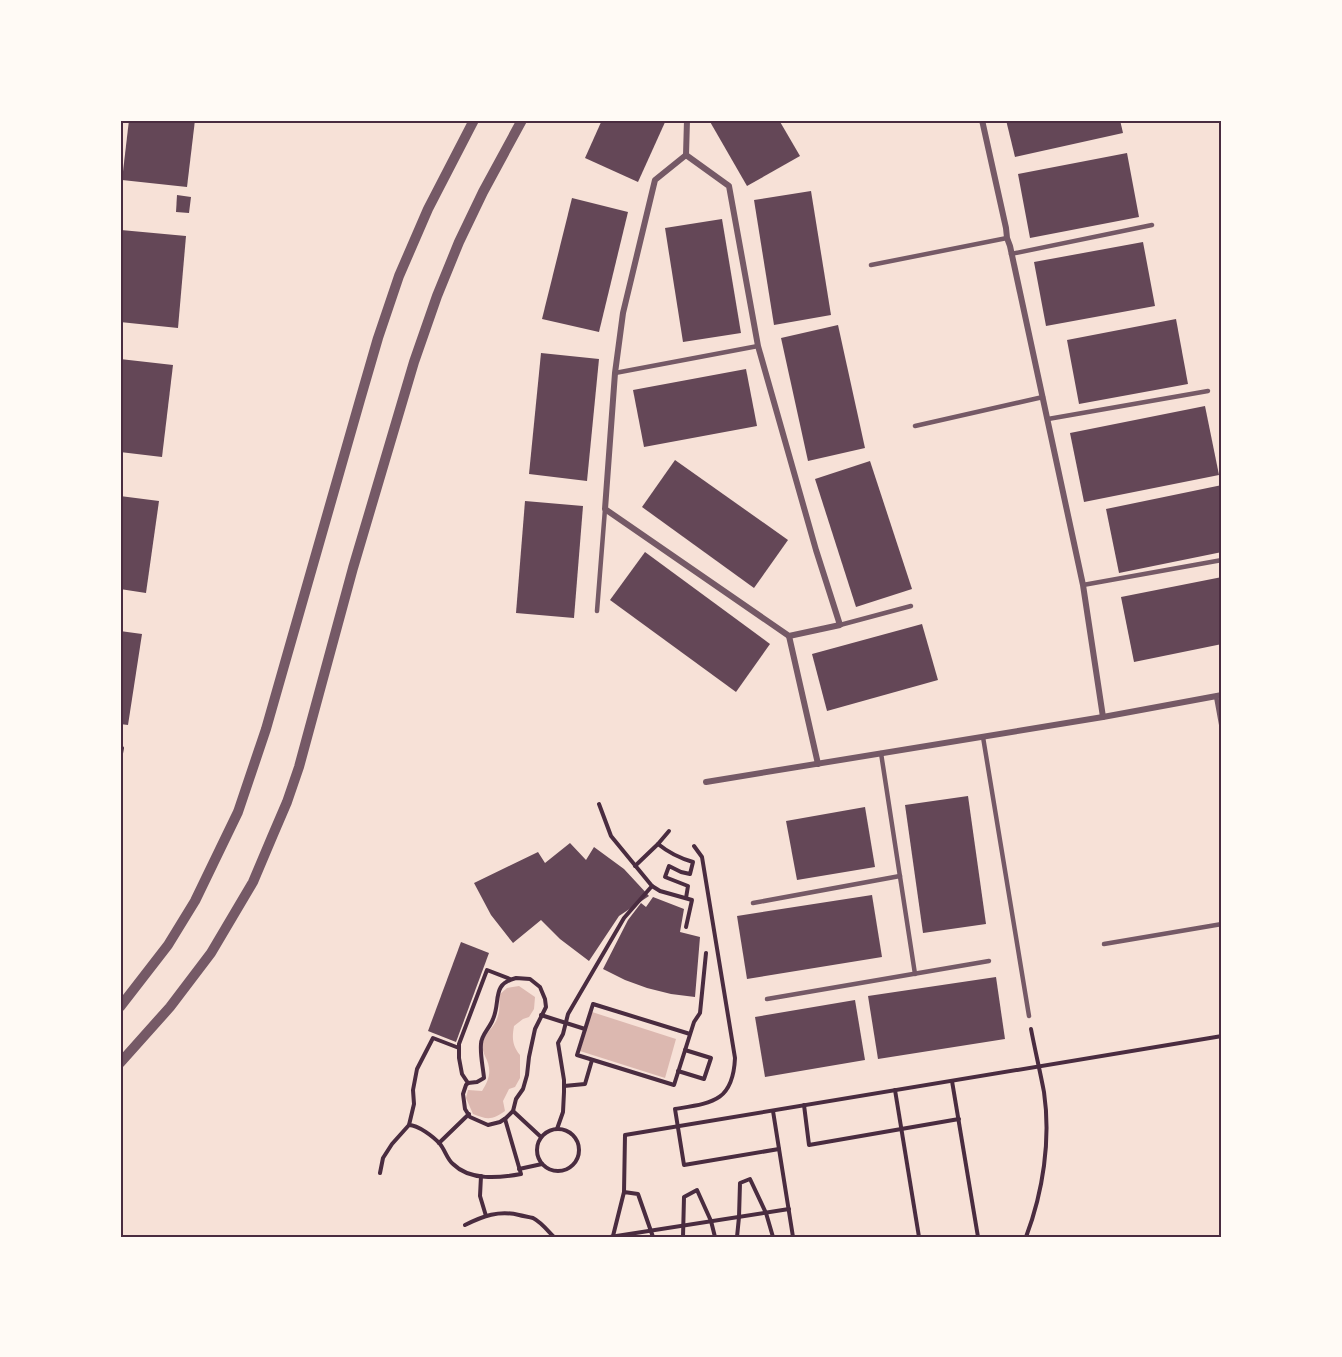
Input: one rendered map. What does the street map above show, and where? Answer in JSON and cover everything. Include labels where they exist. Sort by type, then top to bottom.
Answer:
[{"type":"street","points":[[120,1007],[168,945],[189,909],[238,812],[266,729],[385,317],[399,276],[428,209],[474,120]]},
{"type":"street","points":[[120,1063],[170,1007],[211,953],[253,882],[287,802],[299,767],[353,568],[418,351],[437,296],[483,192],[522,120]]},
{"type":"street","points":[[687,120],[686,154],[655,180],[623,313],[615,372],[605,509],[789,636],[818,764]]},
{"type":"street","points":[[982,120],[1083,585],[1103,717]]},
{"type":"street","points":[[686,154],[729,186],[758,346],[816,550],[840,625],[789,636]]},
{"type":"street","points":[[706,782],[1219,696]]},
{"type":"lane","points":[[1011,254],[1152,225]]},
{"type":"lane","points":[[871,266],[1006,238]]},
{"type":"lane","points":[[615,372],[758,346]]},
{"type":"lane","points":[[1048,419],[1208,391]]},
{"type":"lane","points":[[915,426],[1043,397]]},
{"type":"lane","points":[[597,612],[605,509]]},
{"type":"lane","points":[[1083,585],[1222,560]]},
{"type":"lane","points":[[840,625],[911,606]]},
{"type":"lane","points":[[1219,696],[1222,729]]},
{"type":"lane","points":[[983,737],[1029,1016]]},
{"type":"lane","points":[[881,753],[915,974]]},
{"type":"lane","points":[[753,903],[900,876]]},
{"type":"lane","points":[[1104,944],[1222,924]]},
{"type":"lane","points":[[767,999],[989,961]]},
{"type":"path","points":[[120,747],[122,748],[120,759]]},
{"type":"path","points":[[599,804],[611,836],[652,886],[660,891],[692,900],[686,927]]},
{"type":"path","points":[[635,866],[669,831]]},
{"type":"path","points":[[658,844],[679,858],[693,862],[690,874],[669,866],[665,877],[688,886],[686,898]]},
{"type":"path","points":[[694,846],[702,857],[735,1058],[731,1083],[725,1092],[711,1103],[675,1109],[684,1165],[779,1149]]},
{"type":"path","points":[[557,1129],[563,1112],[564,1086],[558,1043],[568,1014],[624,918],[652,886]]},
{"type":"path","points":[[690,1034],[593,1004],[577,1055],[674,1085],[690,1034],[693,1022],[700,1013],[706,953]]},
{"type":"path","points":[[468,1083],[462,1074],[459,1044],[487,970],[511,979]]},
{"type":"path","points":[[516,978],[530,979],[540,987],[546,1008],[535,1029],[527,1075],[513,1111],[500,1122],[488,1125],[470,1117],[465,1109],[463,1094],[468,1083],[484,1078],[480,1042],[496,1013],[496,998],[499,990],[505,981],[516,978]]},
{"type":"path","points":[[541,1015],[585,1029]]},
{"type":"path","points":[[1026,1237],[1035,1212],[1043,1171],[1047,1132],[1044,1094],[1029,1016]]},
{"type":"path","points":[[789,1209],[612,1237],[624,1192],[625,1135],[1222,1036]]},
{"type":"path","points":[[380,1173],[383,1158],[409,1125],[414,1104],[413,1090],[417,1069],[433,1038],[459,1048]]},
{"type":"path","points":[[678,1071],[704,1079],[711,1058],[685,1050]]},
{"type":"path","points":[[564,1086],[585,1084],[592,1060]]},
{"type":"path","points":[[952,1081],[978,1237]]},
{"type":"path","points":[[895,1090],[919,1237]]},
{"type":"path","points":[[804,1106],[809,1145],[959,1119]]},
{"type":"path","points":[[513,1111],[541,1137]]},
{"type":"path","points":[[773,1111],[793,1237]]},
{"type":"path","points":[[439,1143],[469,1114]]},
{"type":"path","points":[[409,1125],[415,1125],[439,1143],[451,1163],[468,1173],[503,1177],[521,1174],[505,1119]]},
{"type":"path","points":[[557,1129],[568,1132],[574,1136],[579,1156],[570,1168],[564,1171],[549,1170],[539,1161],[537,1154],[541,1137],[548,1131],[557,1129]]},
{"type":"path","points":[[519,1169],[542,1164]]},
{"type":"path","points":[[481,1176],[480,1196],[486,1216]]},
{"type":"path","points":[[737,1237],[740,1183],[750,1179],[766,1213],[773,1237]]},
{"type":"path","points":[[683,1237],[684,1197],[697,1190],[711,1221],[715,1237]]},
{"type":"path","points":[[624,1192],[638,1194],[653,1237]]},
{"type":"path","points":[[465,1225],[498,1212],[513,1214],[533,1218],[554,1237]]},
{"type":"shaded area","points":[[519,986],[535,997],[534,1009],[529,1017],[514,1026],[513,1041],[520,1055],[520,1078],[515,1087],[509,1089],[503,1101],[505,1111],[490,1118],[482,1117],[473,1114],[466,1098],[468,1090],[482,1091],[487,1082],[489,1065],[483,1051],[483,1044],[497,1019],[499,995],[507,988]]},
{"type":"shaded area","points":[[592,1012],[676,1039],[665,1078],[580,1051]]},
{"type":"building","points":[[129,120],[195,120],[187,187],[122,180]]},
{"type":"building","points":[[602,120],[666,120],[638,182],[585,158]]},
{"type":"building","points":[[709,120],[779,120],[800,156],[747,186]]},
{"type":"building","points":[[1006,120],[1120,120],[1123,133],[1015,157]]},
{"type":"building","points":[[1127,153],[1139,217],[1030,238],[1018,174]]},
{"type":"building","points":[[811,191],[831,315],[774,325],[754,200]]},
{"type":"building","points":[[177,195],[191,197],[189,213],[176,212]]},
{"type":"building","points":[[572,198],[628,212],[599,332],[542,319]]},
{"type":"building","points":[[722,219],[741,333],[683,342],[665,228]]},
{"type":"building","points":[[121,230],[186,236],[178,328],[120,322]]},
{"type":"building","points":[[1143,242],[1155,306],[1046,326],[1034,262]]},
{"type":"building","points":[[1176,319],[1188,384],[1079,404],[1067,340]]},
{"type":"building","points":[[838,325],[865,448],[808,461],[781,338]]},
{"type":"building","points":[[541,353],[599,359],[587,481],[529,474]]},
{"type":"building","points":[[120,359],[173,365],[162,457],[120,452]]},
{"type":"building","points":[[746,369],[757,426],[644,447],[633,390]]},
{"type":"building","points":[[1205,406],[1219,475],[1084,502],[1070,433]]},
{"type":"building","points":[[675,460],[788,540],[754,588],[642,507]]},
{"type":"building","points":[[870,461],[912,589],[856,607],[815,479]]},
{"type":"building","points":[[1222,485],[1222,552],[1119,573],[1106,509]]},
{"type":"building","points":[[120,496],[159,501],[146,593],[120,589]]},
{"type":"building","points":[[525,501],[583,506],[574,618],[516,613]]},
{"type":"building","points":[[645,552],[770,644],[736,692],[610,600]]},
{"type":"building","points":[[1222,577],[1222,644],[1134,662],[1121,597]]},
{"type":"building","points":[[922,624],[938,680],[827,711],[812,654]]},
{"type":"building","points":[[120,631],[142,634],[128,725],[120,724]]},
{"type":"building","points":[[968,796],[986,924],[923,933],[905,805]]},
{"type":"building","points":[[865,807],[875,867],[797,880],[786,821]]},
{"type":"building","points":[[570,843],[586,860],[594,847],[624,869],[649,896],[619,916],[589,961],[560,939],[541,920],[513,943],[491,915],[474,883],[538,852],[545,863]]},
{"type":"building","points":[[872,895],[882,957],[747,979],[737,916]]},
{"type":"building","points":[[653,897],[684,909],[680,932],[700,937],[695,997],[647,988],[603,969],[628,920],[641,903],[646,907]]},
{"type":"building","points":[[461,942],[489,953],[456,1042],[428,1031]]},
{"type":"building","points":[[996,977],[1005,1039],[878,1059],[868,996]]},
{"type":"building","points":[[855,1000],[865,1060],[765,1077],[755,1017]]}]
